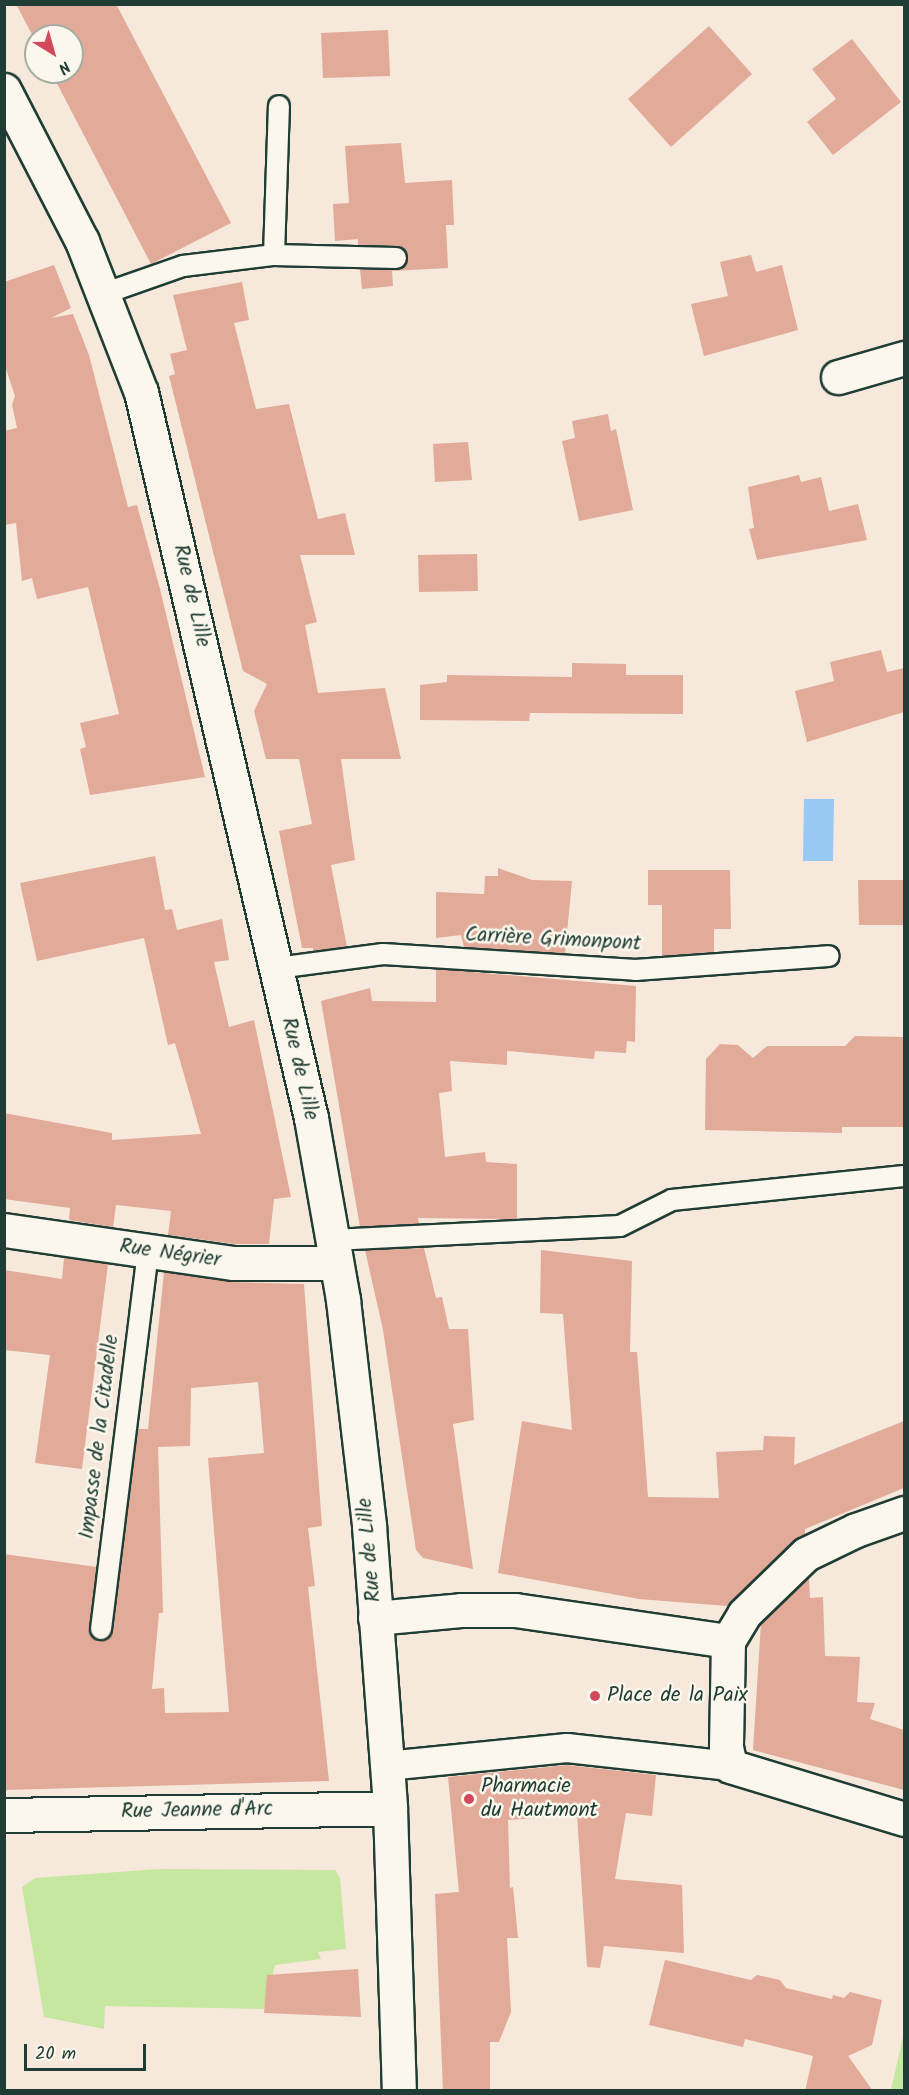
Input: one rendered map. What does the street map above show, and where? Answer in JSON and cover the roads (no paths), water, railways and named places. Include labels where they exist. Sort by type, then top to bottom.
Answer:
[{"type":"main road","name":"Rue de Lille","points":[[4,90],[54,183],[103,294],[141,392],[155,443],[311,1118],[334,1252],[368,1515],[390,1808],[399,2091]]},
{"type":"main road","points":[[838,377],[904,358]]},
{"type":"main road","name":"Rue Négrier","points":[[4,1230],[234,1263],[334,1252]]},
{"type":"main road","points":[[904,1513],[856,1530],[806,1554],[744,1614],[728,1641],[726,1747],[730,1766],[904,1819]]},
{"type":"main road","points":[[375,1618],[461,1610],[515,1610],[728,1641]]},
{"type":"main road","name":"Rue Jeanne d'Arc","points":[[4,1815],[390,1808]]},
{"type":"street","points":[[387,1766],[567,1748],[730,1766]]},
{"type":"lane","points":[[274,255],[279,106]]},
{"type":"lane","points":[[103,294],[183,266],[274,255],[396,258]]},
{"type":"lane","name":"Carrière Grimonpont","points":[[277,968],[382,954],[635,970],[828,956]]},
{"type":"lane","points":[[334,1252],[620,1226],[672,1200],[904,1176]]},
{"type":"lane","name":"Impasse de la Citadelle","points":[[100,1629],[148,1251]]},
{"type":"water","points":[[804,799],[834,799],[833,861],[803,861]]},
{"type":"place","name":"Place de la Paix","points":[[595,1696]]},
{"type":"place","name":"Pharmacie du Hautmont","points":[[469,1799]]}]
